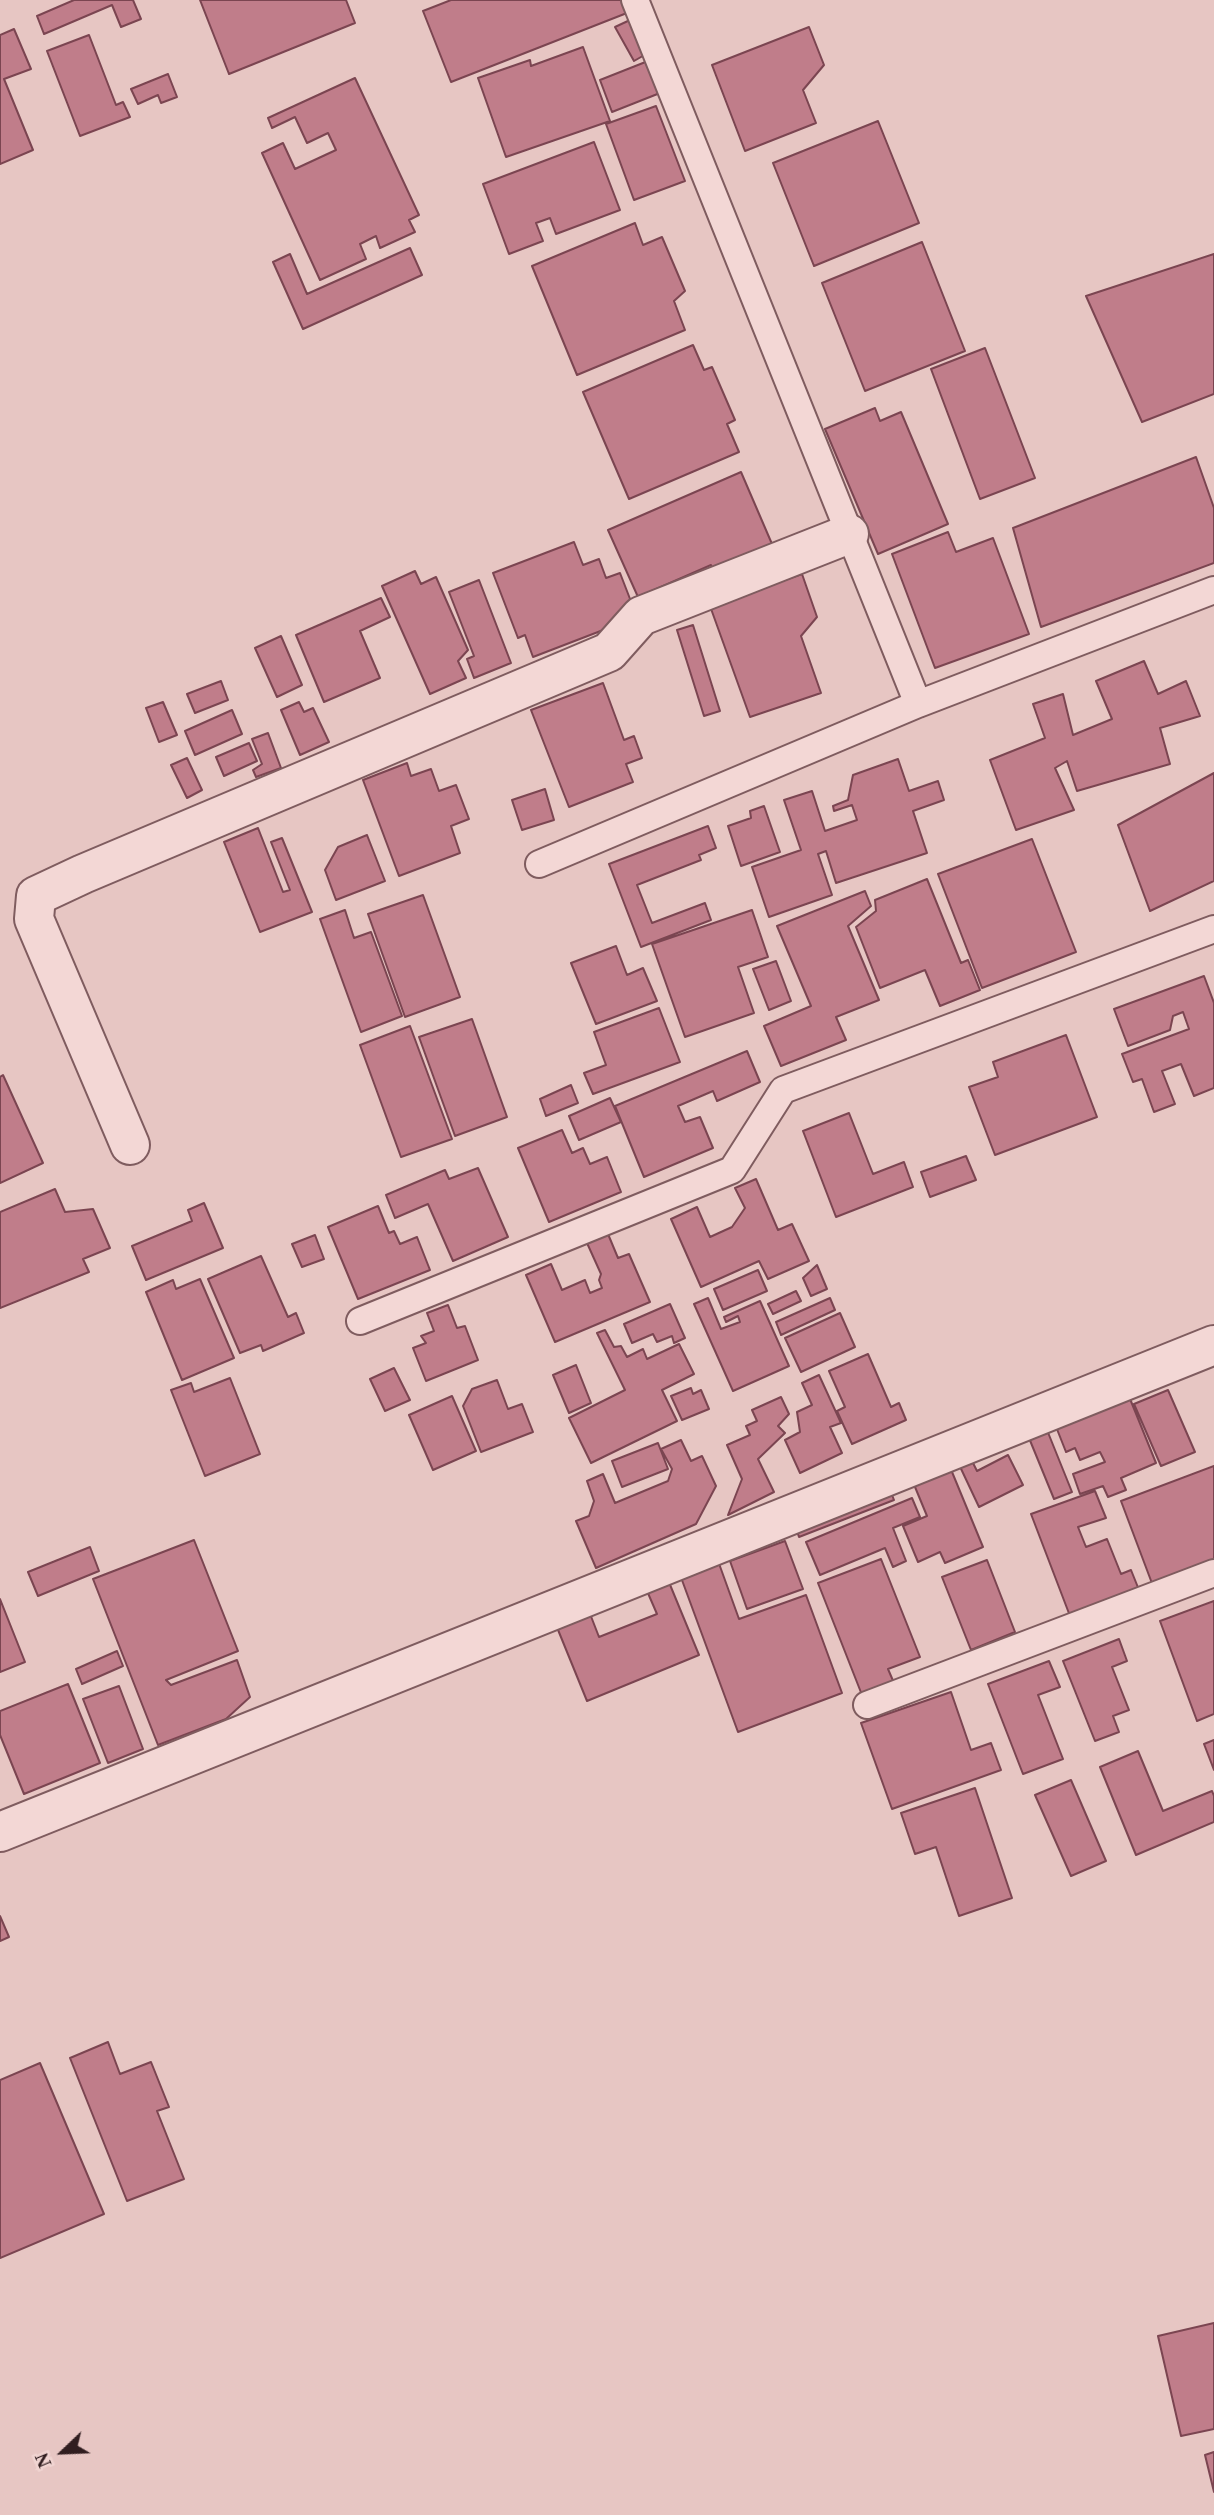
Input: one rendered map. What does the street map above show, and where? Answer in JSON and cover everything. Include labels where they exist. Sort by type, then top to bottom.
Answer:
[{"type":"street","points":[[130,1144],[34,919],[36,896],[609,652],[641,616],[849,534]]},
{"type":"street","points":[[0,1832],[1214,1345]]},
{"type":"lane","points":[[635,0],[918,704]]},
{"type":"lane","points":[[539,864],[918,704],[1214,590]]},
{"type":"lane","points":[[360,1321],[732,1170],[783,1090],[1214,929]]},
{"type":"lane","points":[[867,1705],[1214,1573]]},
{"type":"building","points":[[74,0],[133,0],[141,19],[121,27],[112,5],[44,34],[37,16]]},
{"type":"building","points":[[200,0],[346,0],[355,23],[229,74]]},
{"type":"building","points":[[451,0],[628,0],[632,11],[451,82],[423,11]]},
{"type":"building","points":[[630,20],[648,53],[634,61],[615,27]]},
{"type":"building","points":[[809,27],[824,65],[803,90],[816,123],[745,151],[712,65]]},
{"type":"building","points":[[14,29],[31,69],[4,79],[33,150],[0,164],[0,35]]},
{"type":"building","points":[[89,35],[116,105],[123,102],[130,117],[80,136],[47,51]]},
{"type":"building","points":[[583,47],[610,121],[506,157],[478,78],[530,60],[531,66]]},
{"type":"building","points":[[648,61],[660,93],[612,112],[600,80]]},
{"type":"building","points":[[168,74],[177,97],[161,103],[158,95],[138,104],[131,89]]},
{"type":"building","points":[[355,78],[419,215],[409,220],[415,232],[380,248],[376,236],[360,244],[366,259],[320,280],[262,153],[283,143],[295,169],[336,150],[328,133],[307,143],[295,117],[272,128],[268,118]]},
{"type":"building","points":[[656,106],[685,181],[634,200],[606,124]]},
{"type":"building","points":[[878,121],[919,223],[814,266],[773,163]]},
{"type":"building","points":[[594,142],[620,210],[556,234],[550,218],[536,223],[543,241],[509,254],[483,184]]},
{"type":"building","points":[[635,223],[643,245],[662,237],[685,291],[674,301],[685,330],[577,375],[532,266]]},
{"type":"building","points":[[922,242],[965,351],[865,391],[822,283]]},
{"type":"building","points":[[410,248],[422,275],[303,329],[273,262],[290,254],[307,294]]},
{"type":"building","points":[[1214,254],[1214,394],[1142,422],[1086,296]]},
{"type":"building","points":[[693,345],[704,370],[712,367],[735,420],[727,424],[739,452],[629,499],[583,392]]},
{"type":"building","points":[[985,348],[1035,478],[980,499],[931,369]]},
{"type":"building","points":[[875,408],[880,421],[901,412],[948,524],[878,554],[825,429]]},
{"type":"building","points":[[1196,457],[1214,508],[1214,563],[1041,627],[1013,528]]},
{"type":"building","points":[[741,472],[772,544],[713,570],[711,565],[638,597],[608,530]]},
{"type":"building","points":[[948,532],[956,552],[993,538],[1029,634],[935,668],[892,554]]},
{"type":"building","points":[[574,542],[583,565],[599,559],[606,578],[620,573],[637,617],[533,657],[525,635],[518,638],[493,573]]},
{"type":"building","points":[[415,571],[421,584],[436,577],[468,650],[458,661],[466,678],[430,694],[382,586]]},
{"type":"building","points":[[802,574],[817,617],[801,636],[821,693],[750,717],[710,606]]},
{"type":"building","points":[[479,580],[511,663],[474,678],[467,659],[474,656],[449,592]]},
{"type":"building","points":[[381,598],[390,617],[360,631],[380,678],[324,702],[296,635]]},
{"type":"building","points":[[693,625],[720,711],[704,716],[677,630]]},
{"type":"building","points":[[281,636],[302,685],[277,697],[255,648]]},
{"type":"building","points":[[1144,661],[1158,694],[1186,681],[1200,716],[1160,728],[1170,764],[1077,791],[1067,761],[1055,768],[1074,810],[1016,830],[990,760],[1045,738],[1033,704],[1063,694],[1073,735],[1112,719],[1096,681]]},
{"type":"building","points":[[221,681],[228,700],[195,713],[187,694]]},
{"type":"building","points":[[603,683],[624,740],[634,736],[642,758],[626,764],[633,782],[569,807],[531,710]]},
{"type":"building","points":[[163,702],[177,735],[159,742],[146,708]]},
{"type":"building","points":[[299,702],[304,712],[313,708],[329,742],[300,755],[281,710]]},
{"type":"building","points":[[232,710],[242,734],[195,755],[185,731]]},
{"type":"building","points":[[268,733],[281,768],[256,777],[253,770],[262,764],[252,739]]},
{"type":"building","points":[[249,743],[257,761],[224,776],[216,757]]},
{"type":"building","points":[[187,758],[202,790],[187,798],[171,765]]},
{"type":"building","points":[[898,759],[909,791],[938,781],[944,800],[913,811],[927,853],[836,883],[826,851],[818,854],[832,895],[769,917],[752,867],[801,850],[784,800],[812,791],[825,831],[857,820],[852,805],[834,811],[833,806],[848,800],[853,775]]},
{"type":"building","points":[[407,763],[411,776],[431,769],[439,791],[456,785],[469,819],[451,826],[460,853],[399,876],[363,780]]},
{"type":"building","points":[[1214,773],[1214,881],[1150,911],[1118,825]]},
{"type":"building","points":[[545,789],[554,820],[522,830],[512,800]]},
{"type":"building","points":[[764,806],[780,852],[741,866],[728,826],[751,818],[750,811]]},
{"type":"building","points":[[708,826],[716,848],[699,855],[701,860],[637,885],[652,923],[705,903],[711,920],[641,947],[609,864]]},
{"type":"building","points":[[258,828],[283,892],[290,890],[271,842],[282,838],[312,912],[260,932],[224,842]]},
{"type":"building","points":[[367,835],[385,881],[336,900],[325,870],[338,847]]},
{"type":"building","points":[[1032,839],[1076,952],[982,988],[938,874]]},
{"type":"building","points":[[927,879],[961,963],[968,960],[980,990],[940,1006],[925,970],[880,988],[856,927],[876,911],[875,900]]},
{"type":"building","points":[[865,891],[871,906],[848,926],[879,1000],[836,1017],[846,1040],[781,1066],[764,1026],[811,1006],[777,926]]},
{"type":"building","points":[[423,895],[460,997],[405,1017],[368,914]]},
{"type":"building","points":[[345,910],[354,938],[371,932],[402,1016],[361,1032],[320,919]]},
{"type":"building","points":[[752,910],[768,957],[738,967],[754,1013],[685,1037],[652,944]]},
{"type":"building","points":[[616,946],[627,975],[643,968],[657,1001],[596,1024],[571,963]]},
{"type":"building","points":[[776,961],[791,1001],[769,1010],[753,969]]},
{"type":"building","points":[[1204,976],[1214,1003],[1214,1088],[1194,1096],[1181,1064],[1162,1071],[1175,1104],[1154,1112],[1142,1079],[1133,1082],[1122,1054],[1189,1029],[1183,1012],[1173,1016],[1170,1030],[1128,1046],[1114,1009]]},
{"type":"building","points":[[659,1008],[680,1062],[593,1094],[584,1073],[606,1065],[594,1032]]},
{"type":"building","points":[[472,1019],[507,1117],[455,1136],[419,1037]]},
{"type":"building","points":[[410,1026],[452,1139],[401,1157],[360,1045]]},
{"type":"building","points":[[1066,1035],[1097,1117],[995,1155],[969,1087],[998,1077],[993,1062]]},
{"type":"building","points":[[747,1051],[760,1082],[717,1101],[713,1091],[678,1106],[685,1122],[700,1117],[713,1148],[644,1177],[615,1106]]},
{"type":"building","points":[[3,1075],[43,1163],[0,1183],[0,1077]]},
{"type":"building","points":[[571,1085],[578,1103],[546,1116],[540,1099]]},
{"type":"building","points":[[610,1098],[621,1122],[579,1140],[569,1116]]},
{"type":"building","points":[[849,1113],[873,1174],[904,1162],[913,1187],[836,1217],[803,1131]]},
{"type":"building","points":[[562,1130],[572,1153],[583,1148],[590,1164],[607,1157],[621,1192],[549,1222],[518,1148]]},
{"type":"building","points":[[966,1156],[976,1180],[930,1197],[921,1172]]},
{"type":"building","points":[[478,1168],[508,1237],[453,1261],[428,1204],[395,1218],[386,1195],[445,1170],[449,1179]]},
{"type":"building","points":[[756,1179],[778,1230],[792,1224],[809,1261],[768,1279],[759,1261],[701,1287],[671,1219],[697,1207],[710,1237],[732,1227],[745,1208],[735,1188]]},
{"type":"building","points":[[55,1189],[65,1212],[93,1209],[110,1248],[83,1259],[89,1272],[0,1308],[0,1212]]},
{"type":"building","points":[[204,1203],[223,1248],[146,1280],[132,1246],[192,1221],[188,1210]]},
{"type":"building","points":[[378,1206],[389,1233],[394,1231],[400,1244],[417,1237],[430,1270],[358,1299],[328,1227]]},
{"type":"building","points":[[608,1234],[618,1258],[629,1254],[650,1302],[555,1342],[526,1275],[551,1264],[562,1290],[585,1280],[590,1293],[602,1288],[599,1280],[601,1274],[587,1243]]},
{"type":"building","points":[[315,1235],[324,1259],[302,1267],[292,1244]]},
{"type":"building","points":[[261,1256],[288,1317],[296,1313],[304,1333],[263,1351],[261,1345],[240,1353],[208,1279]]},
{"type":"building","points":[[817,1265],[827,1289],[811,1296],[803,1278]]},
{"type":"building","points":[[758,1270],[767,1291],[723,1310],[714,1289]]},
{"type":"building","points":[[200,1279],[234,1358],[182,1380],[146,1292],[173,1280],[176,1289]]},
{"type":"building","points":[[796,1291],[801,1301],[773,1314],[768,1304]]},
{"type":"building","points":[[708,1298],[721,1329],[740,1322],[738,1316],[726,1322],[724,1317],[760,1301],[789,1366],[733,1391],[694,1304]]},
{"type":"building","points":[[830,1298],[835,1310],[781,1335],[776,1322]]},
{"type":"building","points":[[670,1304],[685,1338],[674,1343],[672,1336],[657,1342],[653,1334],[632,1343],[624,1324]]},
{"type":"building","points":[[448,1305],[457,1328],[465,1326],[478,1360],[426,1381],[413,1348],[426,1343],[421,1336],[434,1331],[427,1313]]},
{"type":"building","points":[[840,1313],[855,1347],[801,1372],[785,1338]]},
{"type":"building","points":[[605,1330],[614,1347],[621,1346],[627,1357],[643,1349],[647,1359],[679,1344],[694,1374],[662,1390],[677,1421],[591,1463],[569,1418],[625,1390],[597,1333]]},
{"type":"building","points":[[868,1354],[891,1407],[899,1403],[906,1420],[852,1444],[837,1411],[845,1407],[829,1371]]},
{"type":"building","points":[[576,1365],[591,1403],[569,1413],[553,1375]]},
{"type":"building","points":[[394,1368],[410,1400],[385,1411],[370,1379]]},
{"type":"building","points":[[819,1375],[841,1423],[830,1427],[842,1453],[800,1473],[785,1440],[800,1432],[797,1412],[812,1405],[802,1383]]},
{"type":"building","points":[[230,1378],[260,1454],[205,1476],[171,1390],[191,1383],[194,1392]]},
{"type":"building","points":[[497,1380],[508,1409],[522,1404],[533,1432],[481,1452],[463,1406],[472,1389]]},
{"type":"building","points":[[1124,1384],[1156,1463],[1121,1478],[1126,1490],[1108,1497],[1103,1486],[1080,1494],[1073,1474],[1105,1462],[1100,1452],[1080,1460],[1075,1448],[1066,1452],[1051,1414]]},
{"type":"building","points":[[691,1388],[693,1394],[701,1390],[709,1409],[682,1420],[671,1396]]},
{"type":"building","points":[[1168,1390],[1195,1452],[1161,1466],[1134,1404]]},
{"type":"building","points":[[452,1396],[476,1451],[433,1470],[409,1415]]},
{"type":"building","points":[[781,1397],[789,1414],[778,1426],[785,1433],[758,1459],[774,1492],[728,1515],[742,1479],[727,1445],[750,1435],[746,1426],[757,1421],[752,1410]]},
{"type":"building","points":[[1047,1430],[1072,1492],[1054,1499],[1029,1438]]},
{"type":"building","points":[[681,1440],[691,1461],[702,1456],[716,1486],[696,1524],[596,1568],[576,1521],[589,1516],[594,1501],[587,1481],[603,1474],[615,1503],[668,1481],[672,1469],[661,1449]]},
{"type":"building","points":[[658,1443],[668,1469],[622,1487],[612,1461]]},
{"type":"building","points":[[967,1451],[977,1471],[1008,1455],[1023,1485],[979,1507],[955,1456]]},
{"type":"building","points":[[945,1455],[983,1547],[945,1563],[940,1552],[918,1562],[903,1526],[927,1516],[908,1470]]},
{"type":"building","points":[[1214,1466],[1214,1563],[1153,1586],[1121,1501]]},
{"type":"building","points":[[888,1485],[894,1500],[799,1537],[793,1520]]},
{"type":"building","points":[[1095,1491],[1106,1518],[1078,1527],[1086,1547],[1107,1539],[1121,1574],[1131,1570],[1139,1590],[1070,1616],[1031,1514]]},
{"type":"building","points":[[912,1498],[920,1517],[893,1528],[906,1561],[893,1567],[885,1548],[820,1575],[806,1542]]},
{"type":"building","points":[[194,1540],[238,1651],[166,1680],[171,1685],[237,1660],[250,1697],[226,1719],[158,1745],[93,1579]]},
{"type":"building","points":[[785,1541],[803,1589],[747,1609],[730,1561]]},
{"type":"building","points":[[90,1547],[99,1571],[38,1596],[28,1572]]},
{"type":"building","points":[[717,1558],[739,1619],[806,1595],[842,1693],[738,1732],[679,1572]]},
{"type":"building","points":[[881,1559],[920,1657],[888,1669],[894,1683],[862,1695],[818,1583]]},
{"type":"building","points":[[987,1560],[1015,1632],[971,1650],[942,1577]]},
{"type":"building","points":[[666,1575],[699,1655],[587,1701],[554,1620],[587,1606],[599,1637],[657,1614],[644,1584]]},
{"type":"building","points":[[0,1599],[25,1662],[0,1672]]},
{"type":"building","points":[[1214,1601],[1214,1714],[1197,1721],[1160,1621]]},
{"type":"building","points":[[1119,1639],[1127,1661],[1112,1667],[1129,1710],[1113,1716],[1119,1732],[1095,1741],[1063,1661]]},
{"type":"building","points":[[117,1651],[123,1666],[82,1684],[76,1669]]},
{"type":"building","points":[[1049,1661],[1060,1687],[1038,1695],[1063,1759],[1023,1774],[988,1684]]},
{"type":"building","points":[[68,1684],[100,1763],[24,1794],[0,1735],[0,1711]]},
{"type":"building","points":[[119,1686],[143,1749],[108,1763],[83,1699]]},
{"type":"building","points":[[951,1692],[971,1750],[991,1743],[1001,1770],[892,1809],[861,1723]]},
{"type":"building","points":[[1214,1740],[1214,1770],[1204,1744]]},
{"type":"building","points":[[1138,1751],[1163,1811],[1212,1791],[1214,1822],[1136,1855],[1100,1767]]},
{"type":"building","points":[[1071,1780],[1106,1861],[1071,1876],[1035,1795]]},
{"type":"building","points":[[975,1788],[1012,1898],[959,1916],[936,1847],[915,1854],[901,1813]]},
{"type":"building","points":[[0,1916],[9,1937],[0,1941]]},
{"type":"building","points":[[108,2042],[120,2074],[151,2062],[169,2107],[157,2111],[184,2179],[127,2201],[70,2058]]},
{"type":"building","points":[[40,2063],[104,2214],[0,2258],[0,2080]]},
{"type":"building","points":[[1214,2323],[1214,2429],[1181,2436],[1158,2336]]},
{"type":"building","points":[[1214,2452],[1214,2492],[1205,2455]]}]
